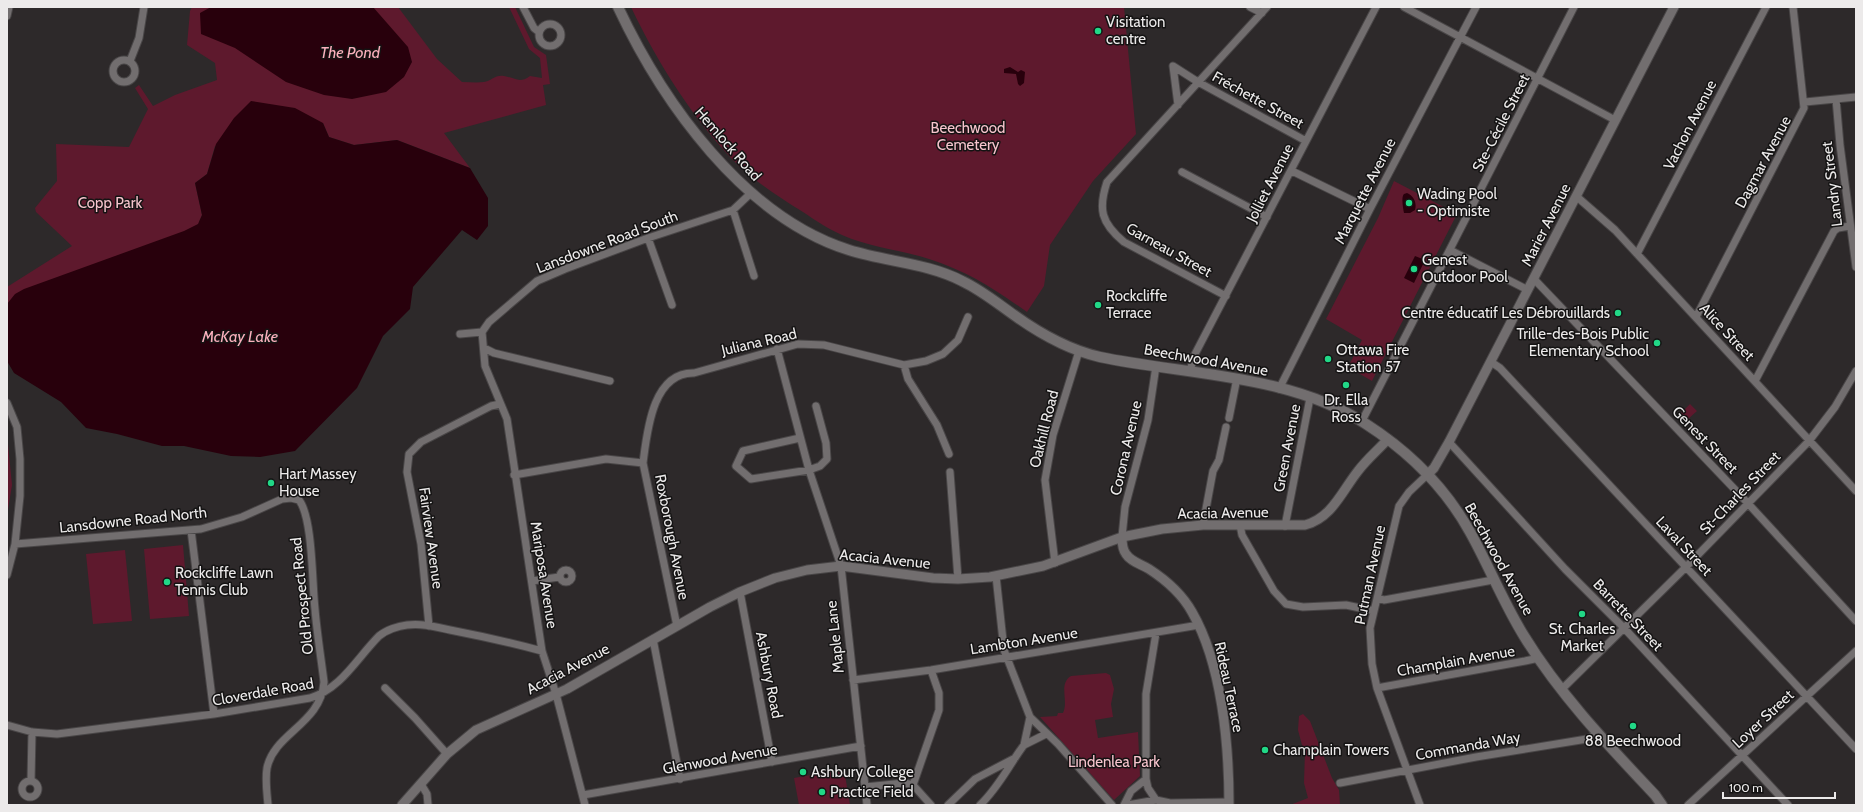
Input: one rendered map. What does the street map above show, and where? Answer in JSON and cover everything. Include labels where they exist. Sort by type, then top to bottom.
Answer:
[{"type":"main road","name":"Hemlock Road","points":[[618,7],[632,37],[666,94],[710,151],[751,194],[774,212],[820,239],[849,250],[932,269],[957,278],[975,287]]},
{"type":"main road","name":"Beechwood Avenue","points":[[975,287],[1033,328],[1079,351],[1098,356],[1156,366],[1237,378],[1280,389],[1337,408],[1362,421],[1388,439],[1428,474],[1463,520],[1480,550],[1493,580],[1524,635],[1538,658],[1561,690],[1655,795],[1662,805]]},
{"type":"street","points":[[7,16],[9,7]]},
{"type":"street","points":[[130,61],[139,38],[144,7]]},
{"type":"street","points":[[523,7],[534,28],[539,32]]},
{"type":"street","points":[[1250,7],[1262,13]]},
{"type":"street","points":[[1178,105],[1267,7]]},
{"type":"street","name":"Jolliet Avenue","points":[[1190,371],[1194,356],[1292,171],[1306,141],[1376,7]]},
{"type":"street","points":[[1404,7],[1615,120]]},
{"type":"street","name":"Marquette Avenue","points":[[1280,389],[1370,209],[1476,7]]},
{"type":"street","name":"Ste-Cécile Street","points":[[1362,421],[1574,7]]},
{"type":"street","name":"Marier Avenue","points":[[1428,474],[1434,468],[1449,442],[1674,7]]},
{"type":"street","name":"Vachon Avenue","points":[[1637,254],[1766,7]]},
{"type":"street","name":"Dagmar Avenue","points":[[1696,318],[1802,116],[1805,102],[1793,7]]},
{"type":"street","name":"Fréchette Street","points":[[1178,105],[1172,66],[1198,82],[1306,141]]},
{"type":"street","points":[[1805,102],[1856,97]]},
{"type":"street","name":"Landry Street","points":[[1836,99],[1856,267]]},
{"type":"street","name":"Garneau Street","points":[[1178,105],[1107,182],[1102,198],[1102,216],[1111,232],[1124,242],[1226,296]]},
{"type":"street","points":[[1292,171],[1370,209]]},
{"type":"street","points":[[1182,172],[1267,217]]},
{"type":"street","name":"Lansdowne Road South","points":[[482,332],[489,322],[537,281],[564,269],[648,238],[733,210],[751,194]]},
{"type":"street","name":"Alice Street","points":[[1576,196],[1615,230],[1856,490]]},
{"type":"street","points":[[733,210],[754,276]]},
{"type":"street","points":[[1754,381],[1834,231],[1838,228],[1850,226]]},
{"type":"street","points":[[648,238],[672,305]]},
{"type":"street","points":[[1450,250],[1528,290]]},
{"type":"street","name":"Genest Street","points":[[1534,279],[1748,504],[1856,621]]},
{"type":"street","name":"Juliana Road","points":[[644,463],[646,444],[656,400],[659,394],[672,379],[688,372],[694,373],[798,344],[824,345],[904,365],[926,361],[943,354],[958,340],[968,317]]},
{"type":"street","points":[[460,334],[482,332],[484,348],[494,353],[610,381]]},
{"type":"street","name":"Mariposa Avenue","points":[[484,348],[487,373],[507,419],[514,475],[542,651],[556,694],[585,805]]},
{"type":"street","name":"Maple Lane","points":[[777,349],[809,470],[841,566],[853,680],[862,746],[867,805]]},
{"type":"street","name":"Oakhill Road","points":[[1055,563],[1045,480],[1053,435],[1079,351]]},
{"type":"street","name":"Laval Street","points":[[1491,362],[1500,368],[1856,749]]},
{"type":"street","points":[[904,365],[908,379],[937,425],[949,454]]},
{"type":"street","name":"Corona Avenue","points":[[1122,536],[1125,507],[1148,420],[1156,366]]},
{"type":"street","name":"St-Charles Street","points":[[1561,690],[1686,567],[1809,441],[1835,407],[1856,372]]},
{"type":"street","points":[[1229,418],[1237,378]]},
{"type":"street","name":"Green Avenue","points":[[1285,526],[1310,398]]},
{"type":"street","points":[[7,403],[17,427],[20,459],[20,496],[15,544],[7,574]]},
{"type":"street","name":"Fairview Avenue","points":[[429,626],[421,544],[407,472],[409,454],[421,442],[491,406],[500,404]]},
{"type":"street","points":[[800,438],[743,451],[736,466],[751,479],[809,470],[820,466],[827,459],[826,442],[816,406]]},
{"type":"street","points":[[1203,525],[1213,471],[1219,460],[1226,427]]},
{"type":"street","name":"Acacia Avenue","points":[[402,805],[447,754],[476,730],[556,694],[740,592],[775,578],[791,573],[841,566],[909,576],[958,579],[996,576],[1055,563],[1122,536],[1162,529],[1203,525],[1285,526],[1312,523],[1325,515],[1337,502],[1358,471],[1388,439]]},
{"type":"street","name":"Barrette Street","points":[[1449,442],[1565,569],[1624,628],[1788,805]]},
{"type":"street","name":"Roxborough Avenue","points":[[514,475],[606,459],[644,463],[677,626]]},
{"type":"street","points":[[950,472],[958,579]]},
{"type":"street","name":"Putman Avenue","points":[[1420,805],[1377,688],[1372,664],[1370,628],[1398,506],[1409,492],[1428,474]]},
{"type":"street","name":"Lansdowne Road North","points":[[15,544],[191,530],[242,517],[282,499],[297,499]]},
{"type":"street","name":"Old Prospect Road","points":[[297,499],[302,504],[308,524],[315,609],[324,682],[323,694]]},
{"type":"street","points":[[1240,525],[1242,535],[1274,591],[1286,604],[1303,607],[1346,605],[1374,611]]},
{"type":"street","points":[[191,530],[214,714]]},
{"type":"street","name":"Rideau Terrace","points":[[1122,536],[1123,547],[1126,554],[1158,575],[1176,591],[1192,611],[1209,651],[1220,698],[1227,750],[1229,804]]},
{"type":"street","points":[[996,576],[1004,648],[1030,717],[1058,744],[1112,805]]},
{"type":"street","points":[[532,581],[559,577]]},
{"type":"street","points":[[1378,598],[1384,600],[1493,580]]},
{"type":"street","name":"Ashbury Road","points":[[740,592],[772,762]]},
{"type":"street","name":"Cloverdale Road","points":[[7,725],[32,732],[57,734],[214,714],[310,698],[323,694],[339,682],[381,635],[397,627],[408,625],[429,626],[474,634],[542,651]]},
{"type":"street","name":"Lambton Avenue","points":[[853,680],[931,670],[1198,625]]},
{"type":"street","points":[[1156,632],[1146,694],[1146,779],[1148,788],[1156,800]]},
{"type":"street","points":[[653,639],[680,779]]},
{"type":"street","name":"Loyer Street","points":[[1688,805],[1856,651]]},
{"type":"street","name":"Champlain Avenue","points":[[1377,688],[1525,662],[1538,658]]},
{"type":"street","points":[[913,785],[939,710],[939,693],[931,670]]},
{"type":"street","points":[[384,688],[415,718],[447,754]]},
{"type":"street","points":[[268,805],[266,784],[267,767],[271,756],[313,712],[323,694]]},
{"type":"street","points":[[980,805],[1004,777],[1014,758],[1024,745],[1030,717]]},
{"type":"street","points":[[30,781],[32,732]]},
{"type":"street","name":"Commanda Way","points":[[1340,782],[1408,769],[1587,740],[1598,733]]},
{"type":"street","points":[[1024,745],[1046,734]]},
{"type":"street","name":"Glenwood Avenue","points":[[583,795],[862,746]]},
{"type":"street","points":[[948,805],[975,779],[1014,758]]},
{"type":"street","points":[[1124,805],[1131,791],[1146,779]]},
{"type":"street","points":[[865,787],[904,783],[913,785],[931,805]]},
{"type":"street","points":[[421,784],[427,794],[428,805]]},
{"type":"street","points":[[1128,805],[1156,800],[1170,803],[1229,804]]},
{"type":"green space","name":"Copp Park","points":[[192,7],[398,7],[437,59],[462,82],[484,82],[501,76],[517,80],[523,80],[530,76],[542,78],[540,58],[529,49],[509,7],[515,7],[534,47],[546,55],[550,84],[543,85],[546,105],[444,133],[470,168],[397,140],[354,145],[329,137],[323,123],[215,146],[207,174],[195,183],[202,215],[199,222],[200,232],[7,310],[7,287],[72,246],[36,212],[35,208],[57,181],[56,144],[129,147],[148,109],[135,88],[139,85],[153,106],[175,95],[217,80],[215,63],[187,45],[190,11]]},
{"type":"green space","name":"Beechwood Cemetery","points":[[631,7],[1124,7],[1136,134],[1093,181],[1050,245],[1044,286],[1027,312],[992,288],[956,269],[929,259],[863,243],[837,233],[787,202],[753,178],[723,149],[692,111],[653,50]]},
{"type":"green space","points":[[1394,181],[1457,214],[1372,381],[1348,367],[1362,340],[1326,319],[1378,218]]},
{"type":"green space","points":[[1690,404],[1697,411],[1687,420],[1680,414]]},
{"type":"green space","points":[[7,434],[12,485],[7,516]]},
{"type":"green space","name":"Rockcliffe Lawn Tennis Club","points":[[183,545],[189,616],[150,619],[144,549]]},
{"type":"green space","points":[[125,550],[132,621],[93,624],[86,554]]},
{"type":"green space","name":"Lindenlea Park","points":[[1106,673],[1110,675],[1114,689],[1111,704],[1113,717],[1095,720],[1098,738],[1138,732],[1140,776],[1114,800],[1040,717],[1057,716],[1058,713],[1063,713],[1065,708],[1065,683],[1071,676]]},
{"type":"green space","points":[[1303,714],[1310,721],[1332,778],[1339,790],[1340,805],[1290,805],[1308,798],[1304,783],[1305,751],[1298,730],[1299,716]]},
{"type":"green space","name":"Practice Field","points":[[844,769],[850,805],[799,805],[794,778]]},
{"type":"water","name":"The Pond","points":[[211,7],[373,7],[408,47],[412,62],[404,77],[386,92],[352,99],[324,95],[286,82],[235,48],[201,34],[200,13]]},
{"type":"water","points":[[1010,67],[1018,72],[1021,70],[1025,72],[1024,83],[1020,86],[1018,84],[1016,74],[1004,73],[1004,69]]},
{"type":"water","name":"McKay Lake","points":[[251,101],[295,108],[323,123],[329,137],[354,145],[397,140],[470,168],[488,198],[488,226],[477,240],[462,230],[413,287],[410,309],[383,336],[357,388],[295,451],[260,457],[231,456],[184,446],[162,446],[117,434],[86,428],[61,402],[14,373],[7,361],[7,304],[15,294],[24,289],[184,231],[198,224],[202,215],[195,183],[207,174],[216,144],[234,118]]},
{"type":"water","name":"Wading Pool - Optimiste","points":[[1407,193],[1413,198],[1416,207],[1415,210],[1410,213],[1404,213],[1402,203],[1404,194]]},
{"type":"water","name":"Genest Outdoor Pool","points":[[1415,256],[1425,260],[1414,283],[1404,278]]},
{"type":"place","name":"Visitation centre","points":[[1098,31]]},
{"type":"place","name":"Wading Pool - Optimiste","points":[[1409,203]]},
{"type":"place","name":"Genest Outdoor Pool","points":[[1414,269]]},
{"type":"place","name":"Rockcliffe Terrace","points":[[1098,305]]},
{"type":"place","name":"Centre éducatif Les Débrouillards","points":[[1618,313]]},
{"type":"place","name":"Trille-des-Bois Public Elementary School","points":[[1657,343]]},
{"type":"place","name":"Ottawa Fire Station 57","points":[[1328,359]]},
{"type":"place","name":"Dr. Ella Ross","points":[[1346,385]]},
{"type":"place","name":"Hart Massey House","points":[[271,483]]},
{"type":"place","name":"Rockcliffe Lawn Tennis Club","points":[[167,582]]},
{"type":"place","name":"St. Charles Market","points":[[1582,614]]},
{"type":"place","name":"88 Beechwood","points":[[1633,726]]},
{"type":"place","name":"Champlain Towers","points":[[1265,750]]},
{"type":"place","name":"Ashbury College","points":[[803,772]]},
{"type":"place","name":"Practice Field","points":[[822,792]]}]
